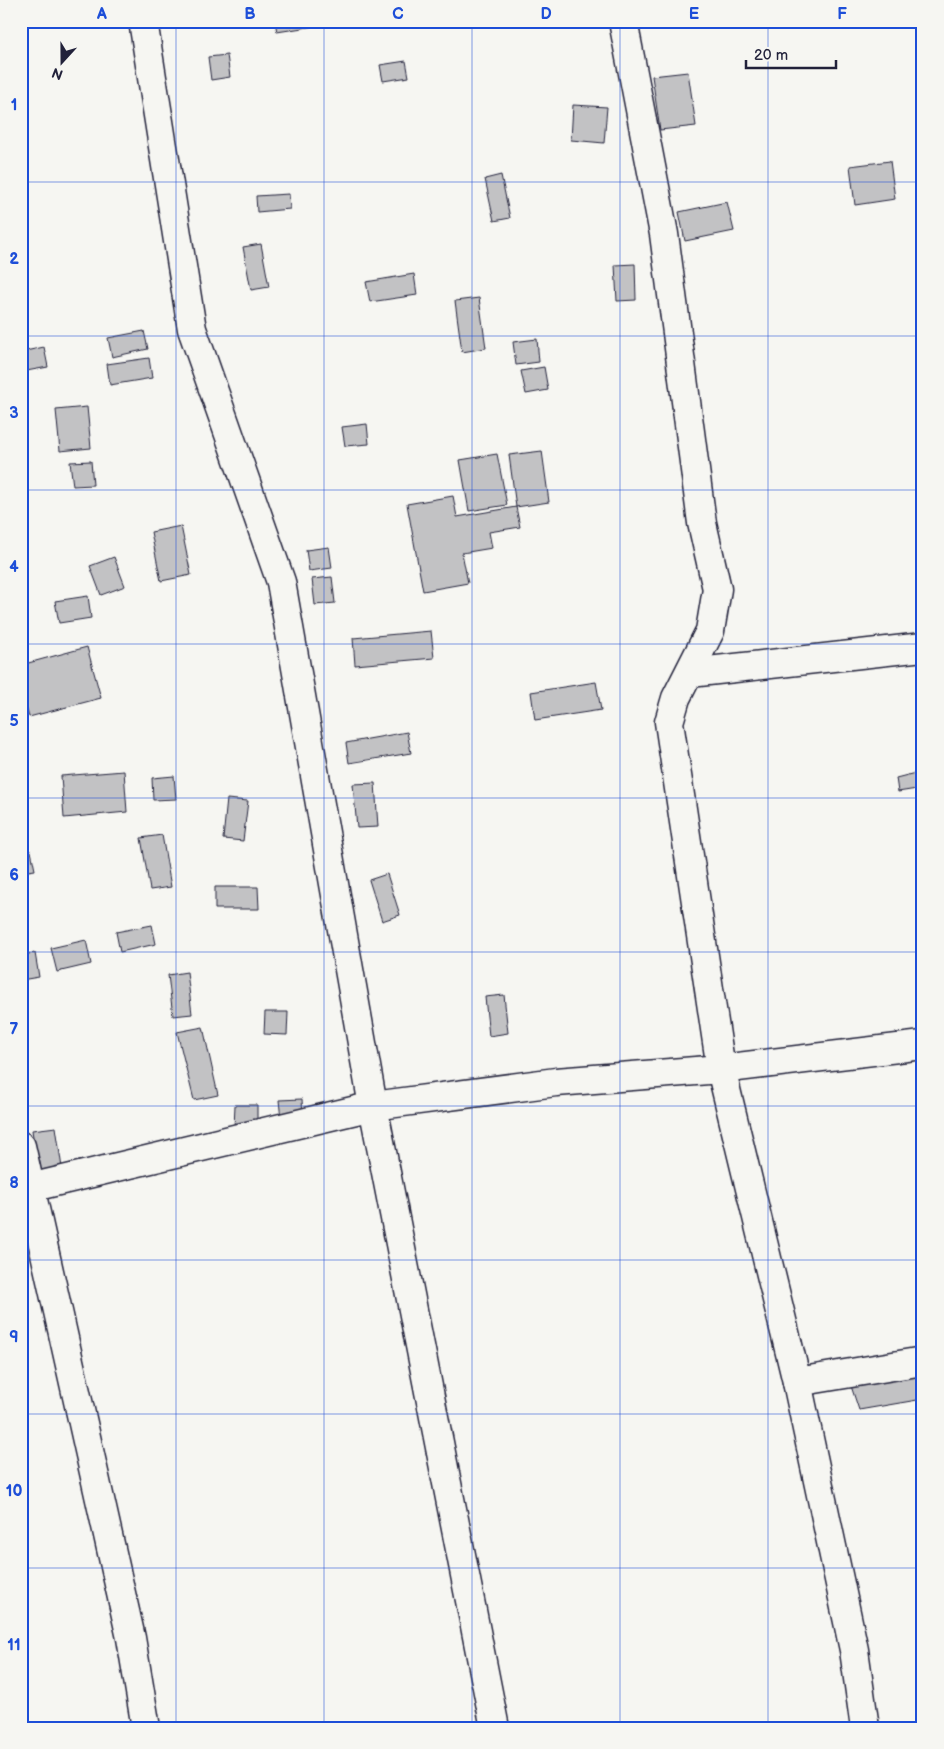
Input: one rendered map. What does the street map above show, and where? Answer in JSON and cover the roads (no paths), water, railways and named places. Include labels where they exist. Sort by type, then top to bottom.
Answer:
[{"type":"street","points":[[143,21],[192,329],[281,582],[373,1106],[495,1728]]},
{"type":"street","points":[[623,21],[664,234],[702,523],[716,588],[710,631],[676,698],[669,722],[722,1069],[797,1382],[854,1650],[865,1728]]},
{"type":"street","points":[[690,673],[923,647]]},
{"type":"street","points":[[26,1189],[373,1106],[556,1082],[722,1069],[923,1045]]},
{"type":"street","points":[[21,1146],[26,1189],[131,1638],[146,1728]]},
{"type":"street","points":[[797,1382],[923,1361]]}]
